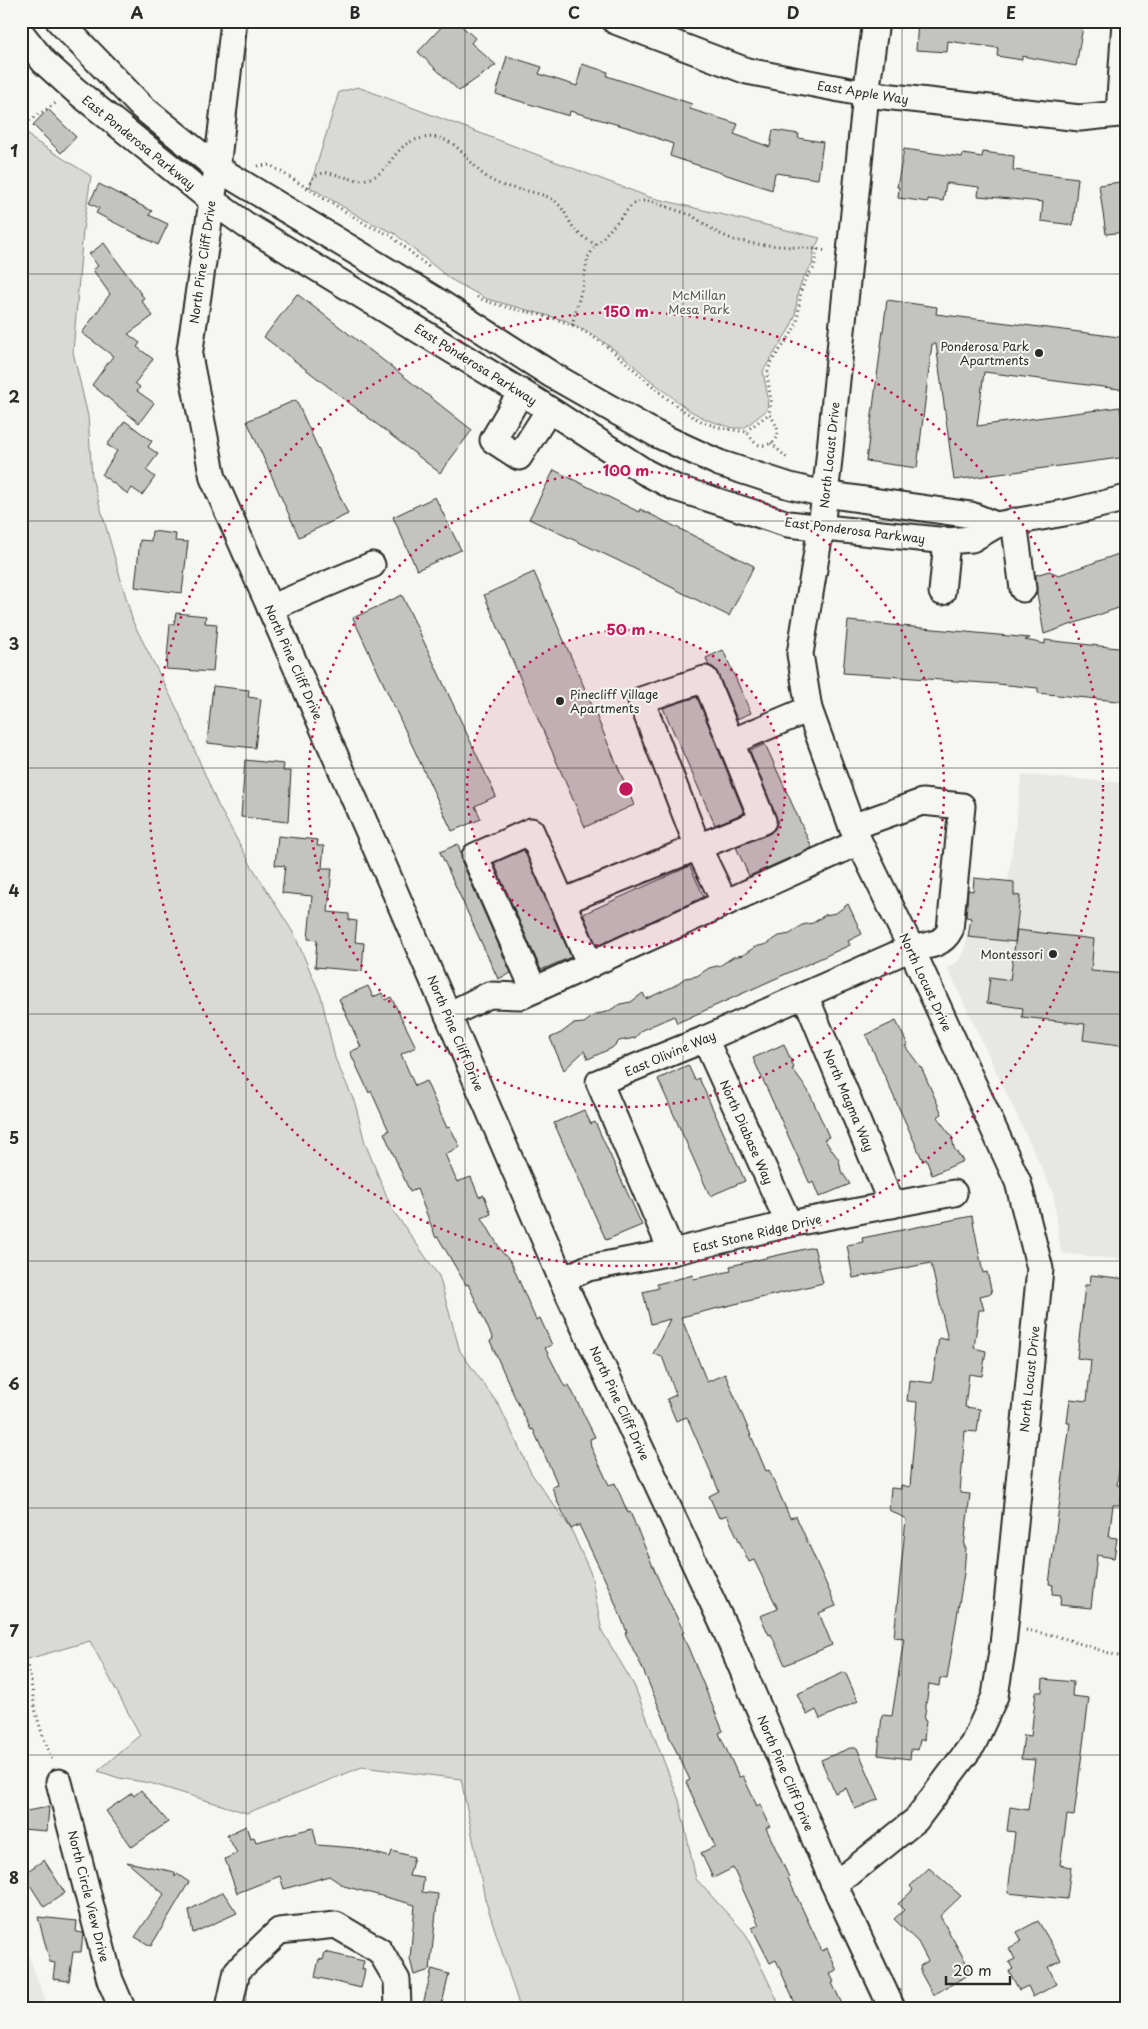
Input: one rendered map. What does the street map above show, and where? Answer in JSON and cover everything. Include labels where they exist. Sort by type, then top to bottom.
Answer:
[{"type":"street","points":[[59,21],[142,107],[217,168],[434,298],[555,376],[656,434],[719,463],[790,486],[824,494],[971,514],[1005,523],[1023,589]]},
{"type":"street","name":"North Pine Cliff Drive","points":[[234,21],[217,168],[189,356],[213,478],[562,1280],[726,1631],[833,1882],[892,2008]]},
{"type":"street","name":"East Apple Way","points":[[615,21],[747,71],[866,94],[1080,118],[1119,114],[1125,21]]},
{"type":"street","name":"North Locust Drive","points":[[833,1882],[850,1873],[916,1820],[973,1744],[995,1696],[1003,1645],[1040,1269],[1018,1182],[911,948],[856,834],[809,709],[800,654],[821,527],[866,94],[876,21]]},
{"type":"street","name":"East Ponderosa Parkway","points":[[21,34],[44,62],[75,90],[211,200],[246,225],[536,401],[645,472],[676,488],[788,524],[947,541],[972,539],[1005,523],[1070,512],[1127,498]]},
{"type":"street","points":[[536,401],[555,376]]},
{"type":"street","points":[[942,592],[947,541]]},
{"type":"street","points":[[270,608],[372,565]]},
{"type":"street","points":[[562,902],[698,847],[763,821],[705,678],[641,700],[698,847],[725,903]]},
{"type":"street","points":[[731,742],[809,709]]},
{"type":"street","name":"East Olivine Way","points":[[672,1252],[599,1082],[705,1039],[911,948],[933,945],[943,940],[950,930],[962,806],[922,802],[856,834]]},
{"type":"street","points":[[534,990],[475,856],[531,831],[590,965]]},
{"type":"street","points":[[448,1015],[489,995],[521,996],[725,903],[856,834]]},
{"type":"street","name":"North Magma Way","points":[[805,995],[892,1205]]},
{"type":"street","name":"North Diabase Way","points":[[705,1039],[789,1224]]},
{"type":"street","name":"East Stone Ridge Drive","points":[[562,1280],[588,1268],[672,1252],[789,1224],[954,1193]]},
{"type":"street","name":"North Circle View Drive","points":[[60,1782],[110,1980],[122,2008]]},
{"type":"street","points":[[230,2008],[238,1971],[279,1931],[336,1926],[380,1951],[397,1980],[398,2008]]},
{"type":"path","points":[[21,126],[75,90]]},
{"type":"path","points":[[308,187],[314,176],[325,173],[359,180],[374,177],[400,148],[411,142],[427,138],[444,140],[459,148],[481,175],[498,184],[538,193],[552,200],[564,210],[578,233],[596,245]]},
{"type":"path","points":[[258,166],[270,165],[367,225],[390,235],[432,269]]},
{"type":"path","points":[[572,325],[588,257],[596,245],[632,205],[640,201],[650,201],[691,215],[718,233],[734,240],[755,244],[818,249],[814,268],[808,274],[802,290],[797,322],[790,336],[771,362],[767,374],[771,402],[769,414],[747,432]]},
{"type":"path","points":[[469,293],[489,303],[538,314],[572,325],[604,344],[653,387],[700,420],[718,427],[747,432],[755,444],[771,443],[777,438],[776,423],[769,414]]},
{"type":"path","points":[[771,443],[794,466]]},
{"type":"path","points":[[1023,1630],[1057,1636],[1127,1659]]},
{"type":"path","points":[[21,1653],[27,1662],[32,1679],[35,1707],[60,1782]]},
{"type":"shaded area","points":[[1022,775],[1127,783],[1127,974],[1091,971],[1094,939],[1016,930],[1020,896],[1014,895],[1014,882],[1008,882]]},
{"type":"shaded area","points":[[968,937],[1016,943],[1023,1005],[1022,1017],[1042,1019],[1087,1005],[1083,1040],[1127,1046],[1127,1260],[1061,1253],[1053,1192],[947,967],[957,962],[962,955]]},
{"type":"shaded area","points":[[21,1935],[48,2008],[21,2008]]},
{"type":"green space","name":"McMillan Mesa Park","points":[[358,87],[649,197],[820,238],[814,250],[812,265],[803,278],[798,292],[795,316],[790,328],[763,371],[768,398],[767,410],[744,428],[733,428],[707,420],[687,409],[622,355],[595,336],[567,321],[487,299],[450,279],[394,233],[367,221],[310,187],[339,92]]},
{"type":"green space","points":[[21,124],[32,139],[91,176],[83,230],[73,352],[88,416],[92,478],[133,622],[178,711],[218,805],[251,865],[294,934],[321,996],[335,1058],[355,1103],[365,1143],[392,1209],[439,1276],[460,1351],[500,1407],[531,1473],[571,1529],[591,1574],[602,1631],[634,1685],[679,1800],[696,1879],[745,1933],[781,2008],[520,2008],[485,1899],[461,1779],[362,1767],[247,1813],[150,1783],[119,1778],[98,1771],[140,1735],[90,1641],[21,1661]]},
{"type":"building","points":[[447,21],[456,21],[475,38],[471,43],[496,65],[459,91],[418,52]]},
{"type":"building","points":[[918,21],[1084,21],[1076,66],[1022,56],[1022,60],[997,56],[998,48],[948,41],[947,52],[916,50]]},
{"type":"building","points":[[507,56],[542,67],[539,74],[577,86],[582,64],[608,72],[607,76],[692,104],[690,109],[738,124],[734,134],[770,147],[773,130],[799,134],[798,138],[823,142],[818,179],[775,173],[772,190],[670,156],[673,144],[633,129],[570,111],[569,116],[496,94]]},
{"type":"building","points":[[48,109],[76,137],[61,153],[33,125]]},
{"type":"building","points":[[904,149],[962,157],[963,154],[982,157],[983,152],[1014,156],[1013,170],[1078,178],[1073,225],[1041,221],[1043,202],[978,196],[979,187],[946,183],[943,201],[928,199],[928,202],[898,198],[899,187],[897,187]]},
{"type":"building","points":[[1127,181],[1127,232],[1106,234],[1099,185]]},
{"type":"building","points":[[99,184],[152,211],[149,215],[168,224],[158,245],[96,213],[99,208],[89,203]]},
{"type":"building","points":[[104,243],[144,298],[141,300],[153,316],[128,334],[140,343],[137,347],[153,359],[135,383],[140,387],[137,391],[154,403],[139,423],[92,385],[113,356],[82,333],[110,294],[93,270],[98,266],[89,254]]},
{"type":"building","points":[[297,294],[472,430],[440,473],[264,337]]},
{"type":"building","points":[[887,300],[937,307],[936,314],[1127,338],[1127,390],[984,372],[977,426],[1120,407],[1127,457],[954,480],[936,344],[932,344],[917,468],[866,461]]},
{"type":"building","points":[[296,400],[348,514],[299,537],[247,421]]},
{"type":"building","points":[[125,421],[152,441],[148,447],[158,454],[146,470],[155,477],[142,495],[132,488],[128,494],[102,475],[117,451],[107,445]]},
{"type":"building","points":[[554,470],[639,512],[640,509],[754,566],[729,616],[617,560],[529,519]]},
{"type":"building","points":[[435,497],[461,550],[417,570],[393,517]]},
{"type":"building","points":[[152,531],[176,534],[175,541],[188,542],[182,593],[135,587],[140,540],[151,541]]},
{"type":"building","points":[[1127,551],[1127,605],[1044,634],[1036,575],[1049,571],[1059,575]]},
{"type":"building","name":"Pinecliff Village Apartments","points":[[534,572],[634,805],[585,827],[484,595]]},
{"type":"building","points":[[402,595],[496,796],[475,806],[481,819],[452,831],[353,618]]},
{"type":"building","points":[[176,613],[206,616],[205,623],[217,624],[213,672],[166,669],[170,624],[174,624]]},
{"type":"building","points":[[848,621],[1030,638],[1025,640],[1045,644],[1045,640],[1127,649],[1127,702],[1038,693],[1038,688],[843,673]]},
{"type":"building","points":[[723,650],[751,713],[737,719],[718,674],[714,668],[709,666],[706,658]]},
{"type":"building","points":[[213,686],[249,690],[248,697],[261,699],[255,748],[207,743]]},
{"type":"building","points":[[697,697],[744,813],[715,825],[663,708]]},
{"type":"building","points":[[765,744],[812,848],[749,876],[736,847],[769,834],[775,829],[777,822],[750,751]]},
{"type":"building","points":[[245,760],[284,764],[283,771],[291,771],[288,822],[241,817]]},
{"type":"building","points":[[278,836],[318,840],[317,846],[324,846],[322,868],[332,868],[328,912],[349,914],[349,920],[357,921],[355,942],[364,943],[362,971],[315,967],[317,940],[308,939],[312,896],[282,893],[285,866],[275,865]]},
{"type":"building","points":[[458,844],[462,862],[511,973],[498,979],[440,852]]},
{"type":"building","points":[[524,850],[571,957],[541,970],[494,863]]},
{"type":"building","points":[[690,866],[704,897],[597,946],[583,914]]},
{"type":"building","points":[[974,878],[1014,882],[1014,895],[1020,896],[1015,942],[968,937],[971,918],[966,917],[968,890],[973,891]]},
{"type":"building","points":[[848,904],[862,934],[848,941],[850,945],[677,1023],[674,1016],[642,1030],[635,1038],[619,1041],[612,1048],[588,1059],[584,1051],[564,1070],[550,1038],[573,1024],[584,1023],[596,1014],[607,1012],[620,1004],[631,1002],[643,993],[646,999],[674,986],[685,978],[697,976],[733,957],[743,955],[755,947],[767,944],[779,936],[790,934],[802,925],[813,923],[825,915],[836,913]]},
{"type":"building","name":"Montessori","points":[[1017,930],[1094,939],[1091,971],[1127,974],[1127,1046],[1083,1040],[1085,1024],[1022,1017],[1023,1008],[987,1003],[990,977],[1010,980]]},
{"type":"building","points":[[368,986],[373,997],[382,993],[385,1000],[391,997],[416,1047],[401,1054],[415,1086],[426,1081],[447,1128],[450,1127],[460,1147],[445,1154],[457,1182],[471,1177],[479,1197],[484,1195],[491,1214],[482,1218],[502,1252],[511,1262],[536,1320],[540,1318],[552,1345],[545,1348],[565,1387],[569,1385],[595,1437],[590,1439],[591,1447],[609,1485],[615,1483],[628,1513],[630,1512],[660,1583],[684,1632],[682,1633],[723,1731],[719,1733],[739,1777],[743,1776],[757,1806],[760,1804],[770,1826],[766,1828],[788,1878],[822,1951],[827,1948],[837,1971],[830,1974],[834,1982],[832,1983],[844,2008],[797,2008],[776,1960],[770,1963],[752,1928],[759,1925],[733,1868],[713,1878],[701,1853],[715,1846],[686,1782],[690,1780],[669,1736],[667,1726],[641,1665],[625,1633],[627,1632],[609,1588],[579,1525],[571,1529],[558,1503],[552,1487],[558,1485],[533,1429],[531,1430],[513,1393],[490,1341],[493,1339],[468,1284],[466,1285],[438,1237],[436,1238],[417,1189],[410,1192],[384,1133],[389,1131],[371,1091],[369,1093],[350,1052],[361,1047],[339,999]]},
{"type":"building","points":[[896,1021],[908,1045],[905,1046],[922,1069],[942,1114],[937,1117],[952,1137],[954,1148],[963,1161],[932,1175],[926,1159],[923,1161],[866,1035]]},
{"type":"building","points":[[784,1044],[794,1068],[792,1069],[809,1092],[829,1137],[824,1139],[839,1160],[841,1171],[850,1184],[819,1197],[813,1182],[810,1184],[753,1058]]},
{"type":"building","points":[[688,1065],[695,1080],[699,1078],[745,1181],[710,1196],[658,1079]]},
{"type":"building","points":[[584,1110],[591,1124],[595,1122],[642,1225],[606,1240],[554,1123]]},
{"type":"building","points":[[972,1216],[983,1273],[987,1272],[992,1293],[980,1296],[984,1310],[979,1310],[974,1348],[986,1351],[982,1376],[969,1374],[965,1407],[980,1409],[977,1432],[965,1431],[960,1493],[970,1494],[964,1547],[966,1547],[964,1573],[947,1679],[940,1678],[939,1686],[929,1684],[924,1720],[926,1721],[924,1740],[920,1740],[918,1750],[911,1749],[910,1759],[878,1755],[882,1715],[892,1716],[904,1638],[894,1637],[906,1519],[889,1510],[891,1488],[901,1489],[901,1485],[910,1487],[917,1402],[907,1401],[909,1380],[932,1383],[939,1338],[948,1340],[931,1263],[853,1278],[847,1245],[863,1242],[862,1238]]},
{"type":"building","points":[[814,1247],[823,1283],[681,1317],[707,1382],[725,1374],[766,1471],[769,1470],[790,1518],[796,1516],[836,1606],[819,1613],[832,1645],[785,1665],[771,1634],[769,1635],[760,1616],[778,1609],[754,1560],[749,1562],[727,1515],[719,1518],[709,1496],[719,1491],[687,1417],[676,1421],[667,1399],[676,1395],[662,1356],[653,1354],[670,1319],[651,1324],[643,1292],[659,1288],[657,1284],[693,1275],[694,1279],[731,1271],[730,1266]]},
{"type":"building","points":[[1091,1275],[1127,1279],[1127,1389],[1121,1429],[1127,1430],[1127,1451],[1122,1450],[1117,1485],[1123,1486],[1120,1505],[1113,1505],[1109,1537],[1117,1538],[1114,1558],[1097,1555],[1091,1608],[1060,1605],[1061,1595],[1052,1594],[1053,1585],[1049,1584],[1070,1423],[1067,1423],[1070,1399],[1087,1401],[1091,1360],[1077,1358],[1085,1285],[1090,1285]]},
{"type":"building","points":[[845,1672],[858,1701],[820,1719],[816,1710],[807,1715],[797,1694]]},
{"type":"building","points":[[1043,1679],[1073,1682],[1072,1696],[1089,1698],[1074,1816],[1067,1815],[1060,1865],[1071,1867],[1067,1899],[1008,1893],[1015,1832],[1007,1831],[1010,1807],[1028,1810],[1035,1760],[1021,1759],[1024,1735],[1031,1736],[1036,1692],[1042,1692]]},
{"type":"building","points":[[850,1748],[857,1748],[879,1799],[855,1809],[846,1788],[835,1793],[821,1760]]},
{"type":"building","points":[[141,1790],[168,1822],[132,1847],[106,1811],[132,1793],[134,1796]]},
{"type":"building","points":[[49,1807],[47,1831],[21,1829],[21,1812]]},
{"type":"building","points":[[246,1826],[250,1838],[254,1837],[256,1842],[313,1828],[317,1845],[355,1848],[390,1857],[392,1851],[414,1857],[409,1876],[424,1878],[422,1892],[438,1894],[430,1970],[414,1975],[410,1959],[415,1905],[344,1886],[329,1876],[284,1889],[280,1876],[237,1893],[225,1859],[237,1853],[227,1835]]},
{"type":"building","points":[[44,1860],[65,1893],[44,1907],[23,1874]]},
{"type":"building","points":[[127,1862],[175,1872],[175,1877],[177,1874],[189,1882],[151,1946],[135,1937],[164,1894]]},
{"type":"building","points":[[929,1868],[961,1896],[940,1916],[972,1973],[933,1995],[922,1975],[920,1966],[928,1961],[918,1942],[894,1919],[904,1910],[898,1904],[913,1890],[910,1886]]},
{"type":"building","points":[[223,1892],[237,1913],[193,1933],[189,1910]]},
{"type":"building","points":[[38,1917],[77,1921],[76,1932],[83,1933],[81,1952],[73,1952],[69,1981],[53,1979],[55,1963],[50,1962]]},
{"type":"building","points":[[1038,1921],[1061,1960],[1048,1967],[1057,1984],[1033,1997],[1028,1986],[1019,1990],[1009,1971],[1013,1969],[1009,1962],[1015,1959],[1009,1948],[1022,1941],[1017,1932]]},
{"type":"building","points":[[325,1952],[364,1961],[362,1969],[365,1970],[361,1988],[315,1977],[319,1959],[323,1960]]},
{"type":"building","points":[[432,1969],[449,1974],[441,2008],[422,2008]]},
{"type":"place","name":"Ponderosa Park Apartments","points":[[1039,353]]},
{"type":"place","name":"Pinecliff Village Apartments","points":[[560,701]]},
{"type":"place","name":"Montessori","points":[[1053,954]]}]
